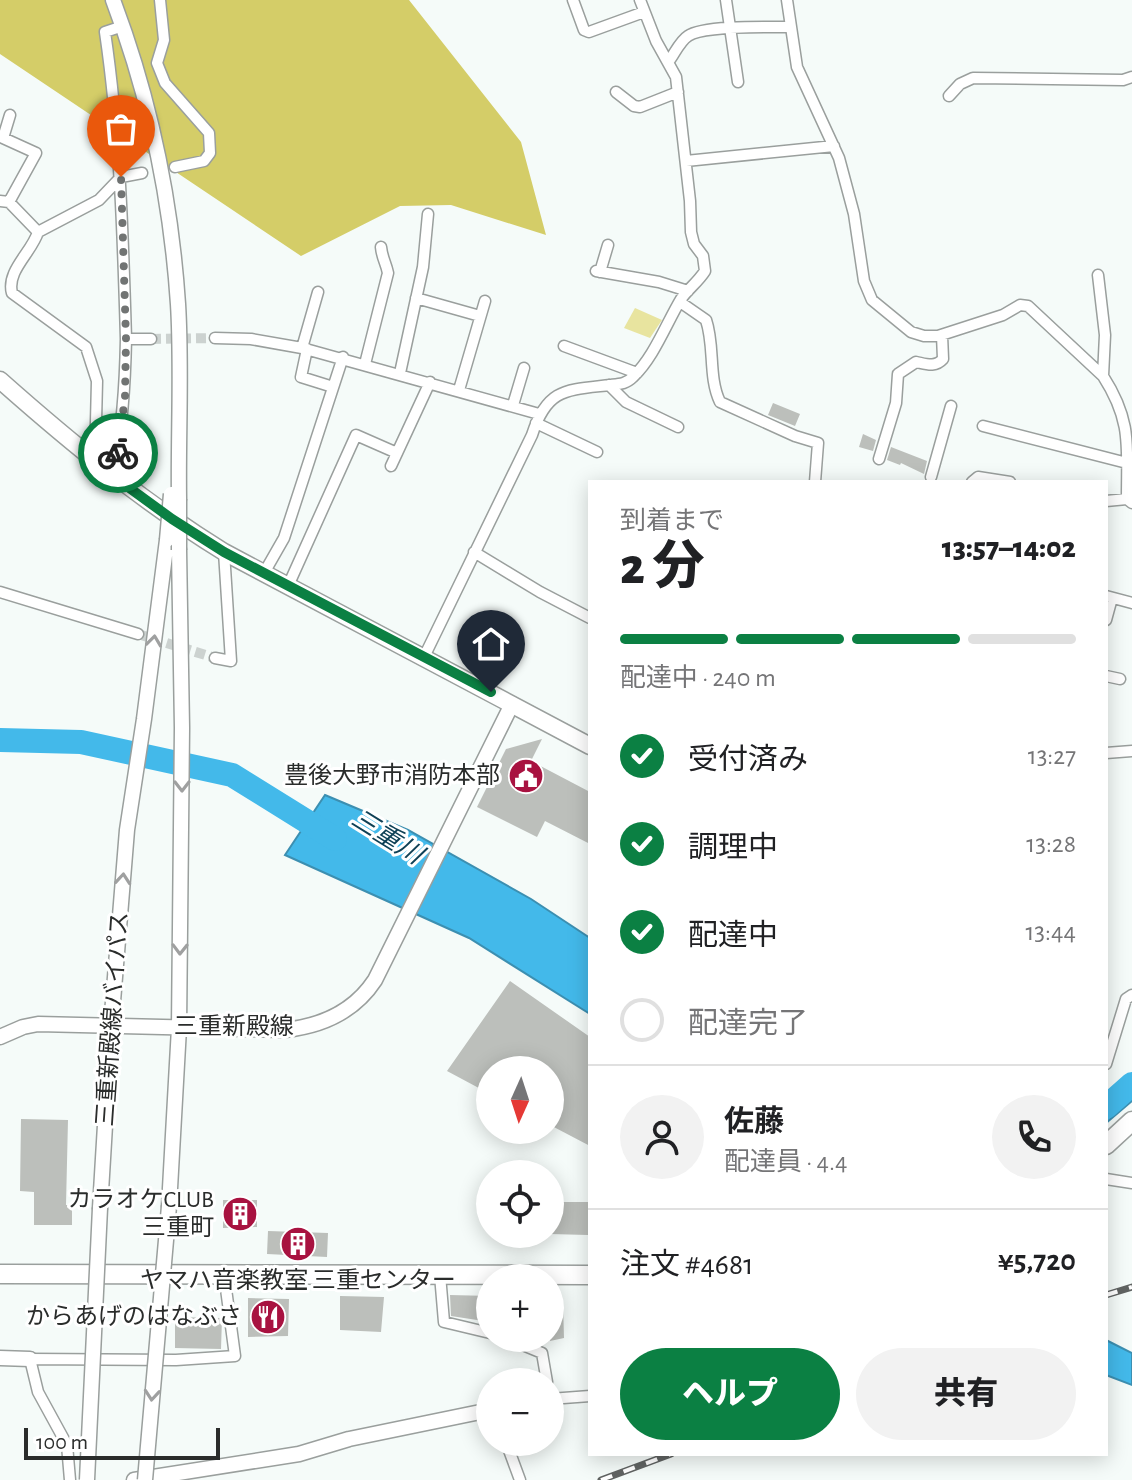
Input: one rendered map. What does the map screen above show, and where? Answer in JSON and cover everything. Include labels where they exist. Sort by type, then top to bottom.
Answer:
[{"type":"highway","points":[[1108,1143],[1132,1121]]},
{"type":"highway","points":[[0,1274],[588,1275]]},
{"type":"main road","points":[[113,0],[155,138],[173,246],[179,332],[173,545],[182,728],[179,1028],[169,1206],[145,1480]]},
{"type":"main road","points":[[0,380],[113,476],[224,552],[588,745]]},
{"type":"main road","name":"三重新殿線バイパス","points":[[87,1480],[111,1026],[127,830],[173,545]]},
{"type":"main road","name":"三重新殿線","points":[[0,1037],[38,1024],[285,1030],[304,1028],[351,1007],[369,989],[512,704]]},
{"type":"main road","points":[[0,1358],[30,1359]]},
{"type":"main road","points":[[134,1480],[299,1454],[349,1439],[476,1413]]},
{"type":"street","points":[[160,0],[164,40],[157,63],[165,83],[209,133],[210,153],[204,161],[175,167]]},
{"type":"street","points":[[573,0],[584,30],[589,32],[644,12]]},
{"type":"street","points":[[424,657],[537,418],[554,395],[566,389],[625,384],[637,373],[680,302],[705,271],[703,256],[694,244],[691,232],[676,77],[656,41],[640,0]]},
{"type":"street","points":[[726,0],[738,82]]},
{"type":"street","points":[[787,0],[797,67],[834,146],[854,214],[864,281],[872,300],[911,332],[924,336],[942,335],[1003,315],[1020,305],[1028,306],[1103,376],[1115,393],[1129,429],[1127,463],[1130,501],[1108,501]]},
{"type":"street","points":[[113,476],[120,446],[125,397],[126,339],[121,177],[105,32],[123,26]]},
{"type":"street","points":[[669,61],[686,37],[693,33],[728,28],[790,27]]},
{"type":"street","points":[[949,96],[960,84],[973,78],[1123,80],[1132,77]]},
{"type":"street","points":[[616,92],[640,107],[678,92]]},
{"type":"street","points":[[10,115],[3,138],[36,153],[4,201],[38,232]]},
{"type":"street","points":[[686,161],[834,146]]},
{"type":"street","points":[[95,462],[97,381],[86,347],[12,293],[10,284],[38,232],[99,200],[121,177],[142,173]]},
{"type":"street","points":[[400,373],[423,267],[428,214]]},
{"type":"street","points":[[608,245],[598,271],[659,282],[688,291]]},
{"type":"street","points":[[365,364],[388,273],[381,247]]},
{"type":"street","points":[[1098,275],[1105,335],[1103,376]]},
{"type":"street","points":[[318,292],[301,377],[333,387]]},
{"type":"street","points":[[416,298],[480,316]]},
{"type":"street","points":[[459,390],[485,301]]},
{"type":"street","points":[[680,302],[706,320],[713,359],[714,390],[720,402],[795,436],[818,443],[815,480]]},
{"type":"street","points":[[879,459],[896,403],[898,374],[916,362],[939,363],[943,359],[942,335]]},
{"type":"street","points":[[215,338],[251,339],[343,357],[513,405],[597,452]]},
{"type":"street","points":[[126,339],[151,339]]},
{"type":"street","points":[[564,346],[637,373]]},
{"type":"street","points":[[264,573],[284,538],[343,357]]},
{"type":"street","points":[[513,405],[524,368]]},
{"type":"street","points":[[391,466],[430,382]]},
{"type":"street","points":[[609,385],[626,402],[678,427]]},
{"type":"street","points":[[931,477],[951,406]]},
{"type":"street","points":[[983,426],[1127,463]]},
{"type":"street","points":[[288,586],[356,435],[397,453]]},
{"type":"street","points":[[974,480],[990,477],[1002,480]]},
{"type":"street","points":[[215,658],[231,661],[224,552]]},
{"type":"street","points":[[474,552],[588,617]]},
{"type":"street","points":[[0,592],[138,634]]},
{"type":"street","points":[[1109,597],[1132,603]]},
{"type":"street","points":[[1108,676],[1120,679]]},
{"type":"street","points":[[1108,753],[1132,751]]},
{"type":"street","points":[[1108,1058],[1126,999],[1132,995]]},
{"type":"street","points":[[1108,1179],[1132,1183]]},
{"type":"street","points":[[70,1480],[67,1445],[38,1392],[30,1359],[176,1360],[235,1356],[224,1274]]},
{"type":"street","points":[[440,1275],[444,1322],[476,1330]]},
{"type":"street","points":[[564,1398],[588,1396]]},
{"type":"street","points":[[511,1456],[520,1480]]},
{"type":"shaded area","points":[[0,0],[409,0],[521,142],[546,235],[451,205],[400,206],[301,256],[0,54]]},
{"type":"shaded area","points":[[635,308],[662,320],[650,338],[624,328]]},
{"type":"water","points":[[325,795],[408,830],[531,899],[588,937],[588,1013],[469,938],[285,855]]},
{"type":"water","points":[[1117,1084],[1132,1089],[1132,1101],[1108,1121],[1108,1091]]},
{"type":"water","points":[[1108,1341],[1132,1353],[1132,1385],[1108,1376]]},
{"type":"building","points":[[773,403],[800,414],[795,426],[768,415]]},
{"type":"building","points":[[863,434],[876,440],[873,451],[859,447]]},
{"type":"building","points":[[891,447],[927,461],[924,474],[887,460]]},
{"type":"building","name":"豊後大野市消防本部","points":[[542,739],[531,761],[588,791],[588,843],[545,821],[537,837],[477,807],[506,749]]},
{"type":"building","points":[[510,981],[588,1036],[588,1145],[564,1132],[564,1056],[476,1056],[476,1087],[447,1071]]},
{"type":"building","points":[[21,1119],[68,1120],[66,1205],[72,1205],[72,1225],[34,1225],[34,1192],[20,1191]]},
{"type":"building","name":"カラオケCLUB 三重町","points":[[223,1200],[257,1200],[257,1227],[223,1228]]},
{"type":"building","points":[[564,1202],[588,1202],[588,1235],[564,1234]]},
{"type":"building","name":"ヤマハ音楽教室 三重センター","points":[[268,1231],[328,1233],[327,1257],[267,1254]]},
{"type":"building","points":[[450,1295],[476,1296],[476,1320],[451,1316]]},
{"type":"building","points":[[340,1296],[384,1297],[381,1332],[340,1330]]},
{"type":"building","name":"からあげのはなぶさ","points":[[248,1298],[289,1299],[288,1336],[248,1337]]},
{"type":"building","points":[[175,1317],[222,1318],[221,1349],[175,1348]]},
{"type":"waterway","name":"三重川","points":[[0,740],[81,742],[232,775],[335,839]]},
{"type":"waterway","name":"三重川","points":[[1108,1105],[1132,1084]]},
{"type":"tunnel","points":[[151,339],[215,338]]},
{"type":"tunnel","points":[[138,634],[215,658]]},
{"type":"railway","points":[[1108,1294],[1132,1287]]},
{"type":"railway","points":[[601,1480],[666,1456]]},
{"type":"way so far","points":[[118,453],[125,397],[126,339],[121,177]]},
{"type":"place","name":"豊後大野市消防本部","points":[[526,776]]},
{"type":"place","name":"カラオケCLUB 三重町","points":[[240,1214]]},
{"type":"place","name":"ヤマハ音楽教室 三重センター","points":[[298,1244]]},
{"type":"place","name":"からあげのはなぶさ","points":[[268,1317]]},
{"type":"route","points":[[118,453],[113,476],[172,519],[224,552],[491,692]]}]
